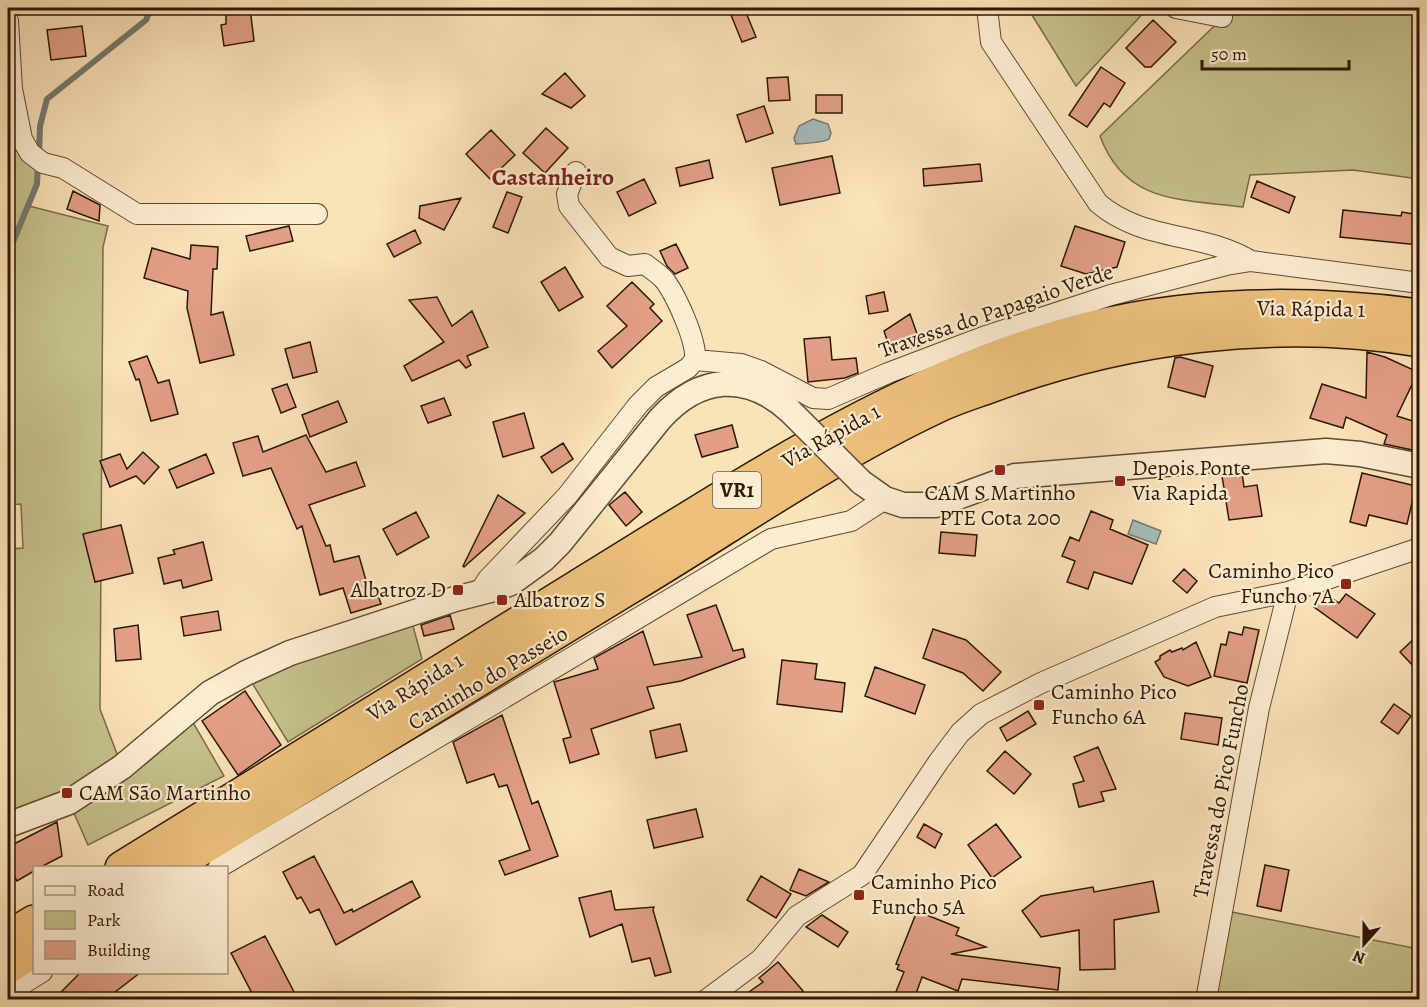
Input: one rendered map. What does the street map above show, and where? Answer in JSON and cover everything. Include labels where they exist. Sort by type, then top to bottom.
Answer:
[{"type":"highway","name":"Via Rápida 1","points":[[124,866],[798,452],[925,386],[1014,352],[1089,329],[1165,314],[1264,307],[1374,310],[1419,316]]},
{"type":"highway","name":"Via Rápida 1","points":[[171,866],[815,471],[938,405],[1025,373],[1096,353],[1164,340],[1267,331],[1368,334],[1419,340]]},
{"type":"highway","points":[[8,938],[33,923]]},
{"type":"highway","points":[[8,967],[33,951]]},
{"type":"street","points":[[987,8],[991,42],[1098,202],[1120,220],[1222,247],[1251,261],[1419,283]]},
{"type":"street","points":[[1176,8],[1222,17]]},
{"type":"street","points":[[8,21],[12,89],[22,139],[30,153],[44,163],[63,168],[137,214],[317,214]]},
{"type":"street","points":[[478,594],[488,579],[567,496],[638,405],[656,387],[688,368],[695,360],[696,352],[689,329],[665,282],[645,264],[628,266],[609,257],[569,206],[567,194],[576,172]]},
{"type":"street","name":"Travessa do Papagaio Verde","points":[[695,360],[741,364],[761,370],[813,398],[828,399],[962,345],[1111,295],[1226,265],[1251,261]]},
{"type":"street","points":[[8,825],[69,802],[122,767],[210,693],[246,673],[290,653],[511,583],[544,559],[675,402],[688,394],[714,384],[746,385],[776,398],[861,482],[885,499],[903,505],[936,505],[959,499],[1016,476],[1326,451],[1360,454],[1419,466]]},
{"type":"street","name":"Caminho do Passeio","points":[[220,866],[771,539],[851,521],[885,499]]},
{"type":"street","points":[[706,999],[761,959],[797,916],[861,875],[960,733],[981,714],[1041,683],[1215,607],[1288,592],[1419,548]]},
{"type":"street","name":"Travessa do Pico Funcho","points":[[1206,999],[1259,708],[1288,592]]},
{"type":"street","points":[[8,993],[39,974]]},
{"type":"green space","points":[[1039,8],[1148,8],[1076,86],[1032,15]]},
{"type":"green space","points":[[1233,8],[1419,8],[1419,179],[1353,170],[1250,175],[1243,207],[1177,199],[1158,194],[1124,175],[1111,158],[1100,136]]},
{"type":"green space","points":[[8,138],[22,139],[39,150],[37,184],[29,206],[108,226],[103,247],[100,709],[122,767],[187,712],[224,776],[88,845],[69,802],[8,825],[8,549],[23,548],[21,504],[8,505]]},
{"type":"green space","points":[[410,615],[422,659],[288,742],[246,673]]},
{"type":"green space","points":[[1222,910],[1419,949],[1419,999],[1206,998]]},
{"type":"water","points":[[813,119],[828,124],[831,133],[829,139],[796,144],[794,138],[799,126]]},
{"type":"water","points":[[1133,520],[1161,531],[1156,544],[1128,534]]},
{"type":"building","points":[[226,8],[250,8],[254,41],[224,46],[221,25],[226,24]]},
{"type":"building","points":[[745,10],[756,37],[742,42],[731,15]]},
{"type":"building","points":[[1153,20],[1176,42],[1151,67],[1145,67],[1126,48]]},
{"type":"building","points":[[82,26],[86,56],[51,60],[47,30]]},
{"type":"building","points":[[1101,67],[1125,83],[1110,107],[1104,103],[1087,127],[1069,115]]},
{"type":"building","points":[[565,73],[585,96],[571,108],[542,94]]},
{"type":"building","points":[[788,77],[790,100],[769,101],[767,78]]},
{"type":"building","points":[[816,95],[842,95],[842,113],[816,113]]},
{"type":"building","points":[[764,106],[773,133],[746,142],[737,115]]},
{"type":"building","points":[[546,128],[568,148],[545,173],[523,153]]},
{"type":"building","points":[[491,130],[515,155],[490,179],[466,154]]},
{"type":"building","points":[[832,156],[840,193],[780,205],[772,168]]},
{"type":"building","points":[[709,160],[713,178],[680,186],[676,168]]},
{"type":"building","points":[[980,164],[982,181],[924,186],[923,169]]},
{"type":"building","points":[[644,179],[656,203],[629,216],[617,192]]},
{"type":"building","points":[[1257,181],[1295,197],[1289,213],[1251,197]]},
{"type":"building","points":[[73,191],[100,205],[99,221],[67,209]]},
{"type":"building","points":[[507,192],[522,197],[508,233],[493,227]]},
{"type":"building","points":[[461,198],[444,230],[419,218],[420,206]]},
{"type":"building","points":[[1343,210],[1401,216],[1402,212],[1419,215],[1419,245],[1340,237]]},
{"type":"building","points":[[289,226],[293,241],[250,251],[246,236]]},
{"type":"building","points":[[1075,226],[1125,242],[1117,267],[1086,274],[1061,266]]},
{"type":"building","points":[[415,230],[421,243],[394,257],[387,244]]},
{"type":"building","points":[[676,244],[688,268],[675,274],[667,266],[660,251]]},
{"type":"building","points":[[191,245],[218,247],[217,269],[213,269],[211,315],[223,312],[234,355],[200,363],[187,308],[188,291],[144,278],[152,248],[190,259]]},
{"type":"building","points":[[565,267],[583,297],[559,311],[541,282]]},
{"type":"building","points":[[632,282],[654,304],[650,308],[662,321],[612,368],[598,351],[627,326],[607,306]]},
{"type":"building","points":[[884,292],[888,311],[869,314],[866,296]]},
{"type":"building","points":[[437,297],[452,326],[472,311],[488,347],[467,356],[471,365],[466,368],[459,360],[412,381],[404,366],[444,342],[409,300]]},
{"type":"building","points":[[910,314],[921,345],[892,354],[884,331]]},
{"type":"building","points":[[830,337],[832,360],[856,358],[858,373],[845,378],[808,382],[804,339]]},
{"type":"building","points":[[310,342],[317,372],[293,378],[285,349]]},
{"type":"building","points":[[1367,352],[1385,357],[1418,372],[1397,416],[1419,423],[1417,451],[1384,444],[1387,435],[1346,417],[1343,428],[1310,418],[1322,384],[1366,398]]},
{"type":"building","points":[[147,356],[158,383],[169,380],[178,414],[151,421],[139,379],[136,380],[129,362]]},
{"type":"building","points":[[1180,357],[1213,366],[1205,397],[1168,387],[1175,358]]},
{"type":"building","points":[[287,384],[296,407],[281,413],[272,389]]},
{"type":"building","points":[[444,398],[451,415],[428,423],[421,406]]},
{"type":"building","points":[[338,401],[347,422],[310,437],[302,415]]},
{"type":"building","points":[[524,413],[534,448],[503,457],[493,422]]},
{"type":"building","points":[[732,425],[738,447],[702,457],[695,435]]},
{"type":"building","points":[[306,435],[326,472],[356,462],[365,486],[309,505],[326,546],[330,545],[334,562],[359,556],[369,591],[376,589],[381,604],[351,613],[343,588],[320,595],[302,526],[297,529],[271,468],[243,476],[233,443],[258,436],[263,452]]},
{"type":"building","points":[[563,443],[573,459],[552,473],[541,457]]},
{"type":"building","points":[[143,452],[159,467],[144,484],[136,476],[110,487],[100,461],[120,454],[127,469]]},
{"type":"building","points":[[206,454],[214,473],[177,488],[169,470]]},
{"type":"building","points":[[1242,473],[1244,487],[1257,485],[1262,516],[1229,520],[1222,476]]},
{"type":"building","points":[[1362,473],[1416,486],[1407,524],[1369,515],[1366,526],[1350,522]]},
{"type":"building","points":[[625,492],[642,512],[626,526],[609,505]]},
{"type":"building","points":[[498,495],[525,513],[464,567],[463,566]]},
{"type":"building","points":[[1091,511],[1113,520],[1110,529],[1148,545],[1132,584],[1094,572],[1088,589],[1067,582],[1075,561],[1062,556],[1070,537],[1079,541]]},
{"type":"building","points":[[416,512],[429,537],[397,555],[383,529]]},
{"type":"building","points":[[121,525],[133,573],[95,582],[83,534]]},
{"type":"building","points":[[941,532],[977,535],[975,556],[939,553]]},
{"type":"building","points":[[203,542],[212,580],[183,588],[181,580],[164,584],[158,558],[175,554],[173,550]]},
{"type":"building","points":[[1184,569],[1197,581],[1187,593],[1173,581]]},
{"type":"building","points":[[1324,593],[1339,603],[1346,594],[1375,614],[1357,638],[1314,607]]},
{"type":"building","points":[[716,605],[733,651],[743,649],[745,657],[681,681],[647,687],[654,708],[591,729],[599,754],[570,763],[563,739],[571,737],[554,682],[598,669],[594,658],[643,631],[654,665],[702,657],[687,615]]},
{"type":"building","points":[[218,611],[221,630],[184,636],[181,617]]},
{"type":"building","points":[[450,615],[454,629],[424,636],[421,625]]},
{"type":"building","points":[[138,625],[141,659],[116,661],[114,629]]},
{"type":"building","points":[[1244,627],[1259,630],[1247,683],[1214,676],[1221,644],[1226,645],[1229,632],[1242,635]]},
{"type":"building","points":[[933,629],[966,640],[1001,672],[983,691],[963,673],[923,658]]},
{"type":"building","points":[[1419,634],[1419,672],[1400,652]]},
{"type":"building","points":[[1196,642],[1211,677],[1188,686],[1164,677],[1155,662],[1160,659],[1160,656],[1170,650],[1172,652],[1182,648],[1183,650]]},
{"type":"building","points":[[782,660],[817,664],[815,679],[845,683],[842,712],[777,704]]},
{"type":"building","points":[[875,667],[925,685],[915,714],[865,696]]},
{"type":"building","points":[[245,691],[281,745],[238,775],[202,721]]},
{"type":"building","points":[[1394,704],[1411,716],[1398,734],[1381,722]]},
{"type":"building","points":[[1028,711],[1036,724],[1007,741],[1000,728]]},
{"type":"building","points":[[1185,713],[1222,718],[1218,745],[1181,739]]},
{"type":"building","points":[[502,715],[532,804],[538,801],[558,856],[505,875],[499,861],[530,850],[507,785],[499,787],[494,774],[467,783],[453,742]]},
{"type":"building","points":[[680,724],[687,751],[656,758],[650,731]]},
{"type":"building","points":[[1098,747],[1116,789],[1101,792],[1104,801],[1079,807],[1073,784],[1084,781],[1074,757]]},
{"type":"building","points":[[1005,751],[1031,774],[1014,794],[987,771]]},
{"type":"building","points":[[696,809],[703,837],[654,848],[647,820]]},
{"type":"building","points":[[57,822],[62,856],[43,866],[33,866],[33,872],[17,881],[8,864],[8,847]]},
{"type":"building","points":[[924,824],[942,834],[935,848],[917,837]]},
{"type":"building","points":[[996,824],[1021,857],[992,878],[968,845]]},
{"type":"building","points":[[314,856],[344,913],[352,909],[353,912],[412,881],[420,897],[336,945],[319,909],[310,913],[301,897],[297,899],[283,872]]},
{"type":"building","points":[[1265,865],[1289,870],[1281,911],[1257,906]]},
{"type":"building","points":[[799,869],[829,882],[806,896],[790,890]]},
{"type":"building","points":[[761,876],[791,894],[776,918],[747,900]]},
{"type":"building","points":[[1153,881],[1159,912],[1114,920],[1115,969],[1080,970],[1079,930],[1041,937],[1022,911],[1041,896],[1093,887],[1094,892]]},
{"type":"building","points":[[611,891],[615,910],[654,907],[671,972],[655,976],[650,958],[632,962],[622,924],[590,937],[579,898]]},
{"type":"building","points":[[917,911],[959,928],[956,935],[986,947],[951,954],[1060,968],[1058,990],[962,979],[958,991],[922,977],[914,999],[893,999],[904,972],[897,969],[899,965],[896,964]]},
{"type":"building","points":[[822,915],[848,932],[838,947],[806,927]]},
{"type":"building","points":[[265,936],[294,992],[278,999],[255,999],[231,953]]},
{"type":"building","points":[[778,962],[803,991],[793,999],[739,999],[763,982],[759,978]]},
{"type":"building","points":[[79,974],[138,974],[106,999],[54,999]]},
{"type":"waterway","points":[[39,154],[40,126],[47,99],[146,20],[151,8]]},
{"type":"waterway","points":[[8,254],[37,184],[38,164]]},
{"type":"place","name":"CAM S Martinho PTE Cota 200","points":[[1000,470]]},
{"type":"place","name":"Depois Ponte Via Rapida","points":[[1120,481]]},
{"type":"place","name":"Caminho Pico Funcho 7A","points":[[1346,584]]},
{"type":"place","name":"Albatroz D","points":[[458,590]]},
{"type":"place","name":"Albatroz S","points":[[502,600]]},
{"type":"place","name":"Caminho Pico Funcho 6A","points":[[1039,705]]},
{"type":"place","name":"CAM São Martinho","points":[[67,793]]},
{"type":"place","name":"Caminho Pico Funcho 5A","points":[[859,895]]},
{"type":"district","name":"Castanheiro","points":[[553,177]]}]
